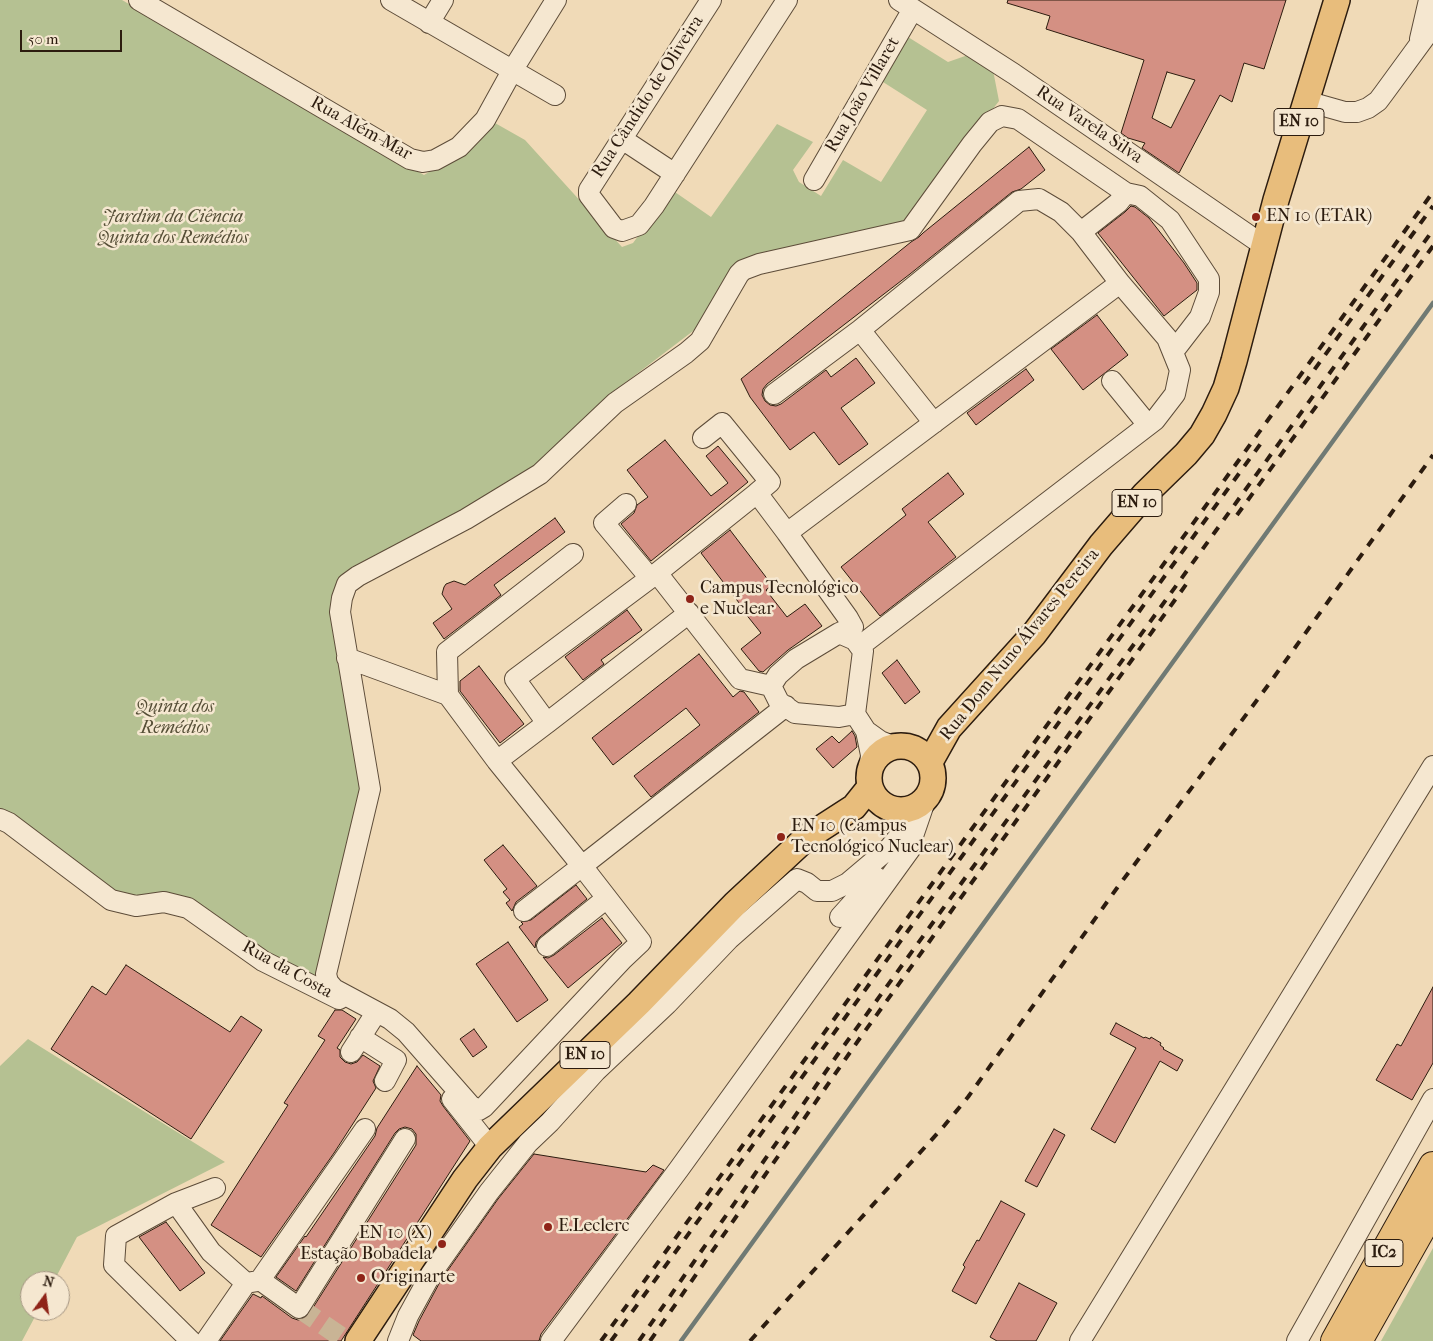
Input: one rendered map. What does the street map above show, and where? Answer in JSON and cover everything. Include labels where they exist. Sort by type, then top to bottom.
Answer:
[{"type":"highway","name":"IC2","points":[[1334,1341],[1433,1166]]},
{"type":"highway","name":"IC2","points":[[1358,1341],[1433,1208]]},
{"type":"main road","name":"EN 10","points":[[1264,245],[1337,0]]},
{"type":"main road","name":"Rua Dom Nuno Álvares Pereira","points":[[911,752],[949,728],[1034,634],[1101,545],[1145,494],[1202,436],[1226,388],[1250,306],[1264,245]]},
{"type":"main road","name":"EN 10","points":[[358,1341],[464,1179],[490,1147],[639,1003],[735,904],[806,838],[854,807],[880,793],[874,760],[882,751],[911,752]]},
{"type":"main road","points":[[880,793],[918,806],[925,801],[931,792],[934,772],[911,752]]},
{"type":"street","name":"Rua Além-Mar","points":[[139,0],[410,159],[423,162],[435,160],[458,147],[485,120],[512,71],[556,0]]},
{"type":"street","points":[[392,0],[555,95]]},
{"type":"street","points":[[429,23],[443,0]]},
{"type":"street","name":"Rua Cândido de Oliveira","points":[[675,174],[639,225],[622,231],[614,228],[589,195],[588,190],[711,0]]},
{"type":"street","points":[[622,138],[675,174],[787,0]]},
{"type":"street","points":[[1418,46],[1429,0]]},
{"type":"street","name":"Rua João Villaret","points":[[814,180],[906,4]]},
{"type":"street","name":"Rua Varela Silva","points":[[906,4],[1014,74],[1264,245]]},
{"type":"street","points":[[1306,101],[1344,112],[1357,112],[1368,108],[1378,101],[1433,26]]},
{"type":"street","points":[[347,658],[448,695],[497,761],[641,942],[623,958],[484,1107],[479,1110],[470,1106],[406,1032],[390,1020],[334,989],[328,982],[326,974],[370,789],[347,658],[340,612],[347,584],[358,576],[466,519],[540,474],[615,403],[686,353],[700,340],[743,270],[759,264],[910,230],[972,144],[990,122],[1002,116],[1018,119],[1126,193],[1140,196],[1170,220],[1209,279],[1209,292],[1200,317],[1174,352]]},
{"type":"street","points":[[1081,232],[1118,203],[1126,193]]},
{"type":"street","points":[[774,394],[860,330],[1019,201],[1039,199],[1061,212],[1081,232],[1120,283],[1167,338],[1174,352],[1180,370],[1175,394],[1155,420],[860,646]]},
{"type":"street","points":[[787,533],[1120,283]]},
{"type":"street","points":[[860,330],[934,423]]},
{"type":"street","points":[[1112,381],[1148,425]]},
{"type":"street","points":[[547,722],[515,679],[654,576],[770,482],[722,422],[703,438]]},
{"type":"street","points":[[757,493],[853,627],[839,633],[796,659],[778,674],[771,686]]},
{"type":"street","points":[[626,504],[604,523],[688,613],[740,679],[771,686]]},
{"type":"street","points":[[448,695],[447,652],[574,554]]},
{"type":"street","points":[[497,761],[688,613]]},
{"type":"street","points":[[839,633],[854,640],[863,651],[860,722],[871,755],[880,793],[902,822],[900,835],[838,915],[913,836]]},
{"type":"street","points":[[771,686],[779,702],[795,713],[839,717],[860,722],[880,742],[911,752]]},
{"type":"street","points":[[524,911],[786,706]]},
{"type":"street","points":[[1080,1341],[1433,766]]},
{"type":"street","points":[[551,1341],[679,1169],[911,848],[913,836],[925,801]]},
{"type":"street","name":"Rua da Costa","points":[[0,819],[9,823],[111,900],[136,906],[164,902],[188,908],[263,961],[389,1025],[408,1045],[490,1147]]},
{"type":"street","points":[[398,1341],[408,1316],[431,1274],[489,1192],[528,1143],[550,1122],[596,1071],[667,1004],[729,940],[797,879],[807,883],[817,891],[832,891],[848,883],[893,845]]},
{"type":"street","points":[[547,946],[607,898]]},
{"type":"street","points":[[374,1016],[356,1044],[396,1060],[385,1081]]},
{"type":"street","points":[[1297,1341],[1433,1099]]},
{"type":"street","points":[[206,1341],[253,1282],[365,1129]]},
{"type":"street","points":[[176,1203],[211,1252],[253,1282],[299,1308],[405,1140]]},
{"type":"street","points":[[191,1341],[114,1265],[116,1236],[176,1203],[215,1188]]},
{"type":"green space","name":"Quinta dos Remédios","points":[[0,0],[122,0],[424,175],[478,143],[495,123],[525,140],[622,247],[633,243],[672,190],[711,217],[777,124],[813,142],[793,170],[799,182],[821,196],[843,160],[881,182],[927,110],[883,82],[908,37],[948,62],[968,55],[992,65],[999,101],[905,222],[740,264],[701,325],[613,392],[529,477],[344,580],[363,788],[321,983],[171,895],[150,893],[128,898],[112,894],[0,811]]},
{"type":"green space","points":[[28,1039],[225,1162],[77,1237],[59,1271],[20,1271],[20,1321],[33,1321],[22,1341],[0,1341],[0,1066]]},
{"type":"green space","points":[[1433,1248],[1433,1341],[1381,1341]]},
{"type":"building","points":[[1008,0],[1286,0],[1264,69],[1244,63],[1232,102],[1220,95],[1179,173],[1142,148],[1145,143],[1128,138],[1121,133],[1144,60],[1046,29],[1050,16],[1007,3]],"holes":[[[1167,72],[1195,80],[1171,128],[1152,118]]]},
{"type":"building","points":[[1029,147],[1045,170],[1021,189],[1012,192],[763,389],[762,395],[765,401],[770,405],[776,406],[826,370],[831,377],[856,358],[875,383],[841,408],[868,444],[839,465],[814,432],[790,450],[750,397],[741,379]]},
{"type":"building","points":[[1131,206],[1149,218],[1197,283],[1197,290],[1164,316],[1098,233]]},
{"type":"building","points":[[1097,315],[1128,355],[1083,390],[1051,349]]},
{"type":"building","points":[[1026,369],[1034,380],[976,425],[967,413]]},
{"type":"building","points":[[665,440],[711,496],[728,483],[706,456],[718,446],[748,482],[651,561],[621,524],[634,513],[637,505],[648,497],[627,470]]},
{"type":"building","points":[[948,473],[964,494],[928,522],[956,557],[880,616],[841,567],[906,515],[902,509]]},
{"type":"building","points":[[555,518],[565,532],[494,585],[501,595],[444,639],[433,623],[452,609],[442,594],[446,584],[454,581],[465,585]]},
{"type":"building","points":[[730,530],[772,585],[766,590],[787,617],[805,604],[822,626],[788,650],[763,672],[759,671],[741,649],[761,633],[701,553]]},
{"type":"building","points":[[627,610],[642,630],[601,660],[604,664],[583,680],[565,657]]},
{"type":"building","points":[[699,654],[733,697],[740,691],[744,692],[759,712],[651,797],[634,776],[700,725],[686,708],[613,765],[592,738]]},
{"type":"building","points":[[897,660],[920,692],[905,704],[882,673]]},
{"type":"building","points":[[479,666],[524,724],[500,743],[460,691],[460,681]]},
{"type":"building","points":[[852,731],[857,747],[833,768],[816,749],[832,736],[839,743]]},
{"type":"building","points":[[503,845],[537,886],[516,902],[512,911],[506,903],[510,900],[503,892],[507,889],[484,860]]},
{"type":"building","points":[[576,885],[587,899],[540,937],[536,942],[535,948],[519,927],[523,924],[521,922],[531,920]]},
{"type":"building","points":[[602,918],[622,943],[568,988],[543,957],[548,958],[554,955]]},
{"type":"building","points":[[508,942],[548,1000],[517,1022],[476,964]]},
{"type":"building","points":[[126,965],[230,1032],[241,1016],[262,1030],[191,1139],[51,1049],[92,986],[106,995]]},
{"type":"building","points":[[1433,987],[1433,1063],[1412,1100],[1376,1080],[1397,1044],[1401,1046]]},
{"type":"building","points":[[335,1010],[342,1010],[356,1019],[337,1048],[340,1050],[340,1057],[345,1062],[351,1064],[357,1062],[363,1055],[380,1066],[373,1081],[376,1088],[334,1153],[261,1257],[211,1225],[288,1105],[284,1103],[325,1040],[318,1036]]},
{"type":"building","points":[[1116,1023],[1144,1038],[1150,1039],[1151,1037],[1161,1043],[1160,1045],[1163,1049],[1183,1060],[1177,1071],[1160,1061],[1115,1143],[1091,1129],[1136,1048],[1110,1034]]},
{"type":"building","points":[[474,1029],[487,1047],[473,1057],[460,1039]]},
{"type":"building","points":[[417,1066],[441,1095],[440,1101],[443,1106],[470,1141],[341,1341],[220,1341],[253,1294],[261,1298],[262,1296],[292,1318],[304,1319],[309,1314],[416,1145],[416,1134],[412,1129],[405,1127],[395,1133],[296,1291],[276,1277],[306,1237],[375,1136],[377,1128]]},
{"type":"building","points":[[1054,1129],[1065,1135],[1037,1187],[1025,1181]]},
{"type":"building","name":"E.Leclerc","points":[[534,1154],[646,1172],[653,1165],[664,1170],[541,1334],[539,1341],[421,1341],[413,1335],[441,1280],[498,1199]]},
{"type":"building","points":[[1001,1201],[1025,1214],[976,1304],[952,1291],[965,1267],[963,1265],[977,1240],[979,1241]]},
{"type":"building","points":[[166,1222],[205,1273],[180,1291],[139,1237]]},
{"type":"building","points":[[1019,1283],[1057,1303],[1036,1341],[997,1341],[990,1337]]},
{"type":"waterway","points":[[681,1341],[1433,303]]},
{"type":"tunnel","points":[[299,1308],[347,1341]]},
{"type":"railway","points":[[601,1341],[1433,192]]},
{"type":"railway","points":[[1304,384],[1433,206]]},
{"type":"railway","points":[[639,1341],[838,1054],[1433,230]]},
{"type":"railway","points":[[1237,515],[1433,246]]},
{"type":"railway","points":[[611,1341],[1264,439]]},
{"type":"railway","points":[[750,1341],[968,1097],[1117,888],[1269,684],[1433,455]]},
{"type":"railway","points":[[650,1341],[860,1038],[1190,579]]},
{"type":"place","name":"EN 10 (ETAR)","points":[[1256,217]]},
{"type":"place","name":"Campus Tecnológico e Nuclear","points":[[690,599]]},
{"type":"place","name":"EN 10 (Campus Tecnológico Nuclear)","points":[[781,837]]},
{"type":"place","name":"E.Leclerc","points":[[548,1227]]},
{"type":"place","name":"EN 10 (X) Estação Bobadela","points":[[442,1244]]},
{"type":"place","name":"Originarte","points":[[361,1278]]},
{"type":"park label","name":"Jardim da Ciência Quinta dos Remédios","points":[[173,228]]}]
